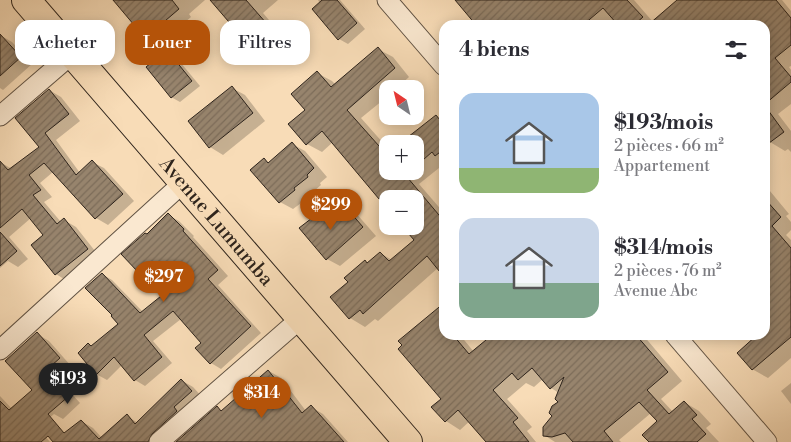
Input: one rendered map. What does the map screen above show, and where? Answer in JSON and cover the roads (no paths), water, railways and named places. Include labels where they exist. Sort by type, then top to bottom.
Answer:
[{"type":"highway","name":"Avenue Lumumba","points":[[26,0],[43,20]]},
{"type":"highway","name":"Avenue Lumumba","points":[[82,65],[408,442]]},
{"type":"street","points":[[387,0],[439,60]]},
{"type":"street","points":[[0,116],[59,65]]},
{"type":"street","points":[[0,350],[184,182]]},
{"type":"street","points":[[159,442],[300,319]]},
{"type":"street","points":[[679,340],[767,442]]}]
